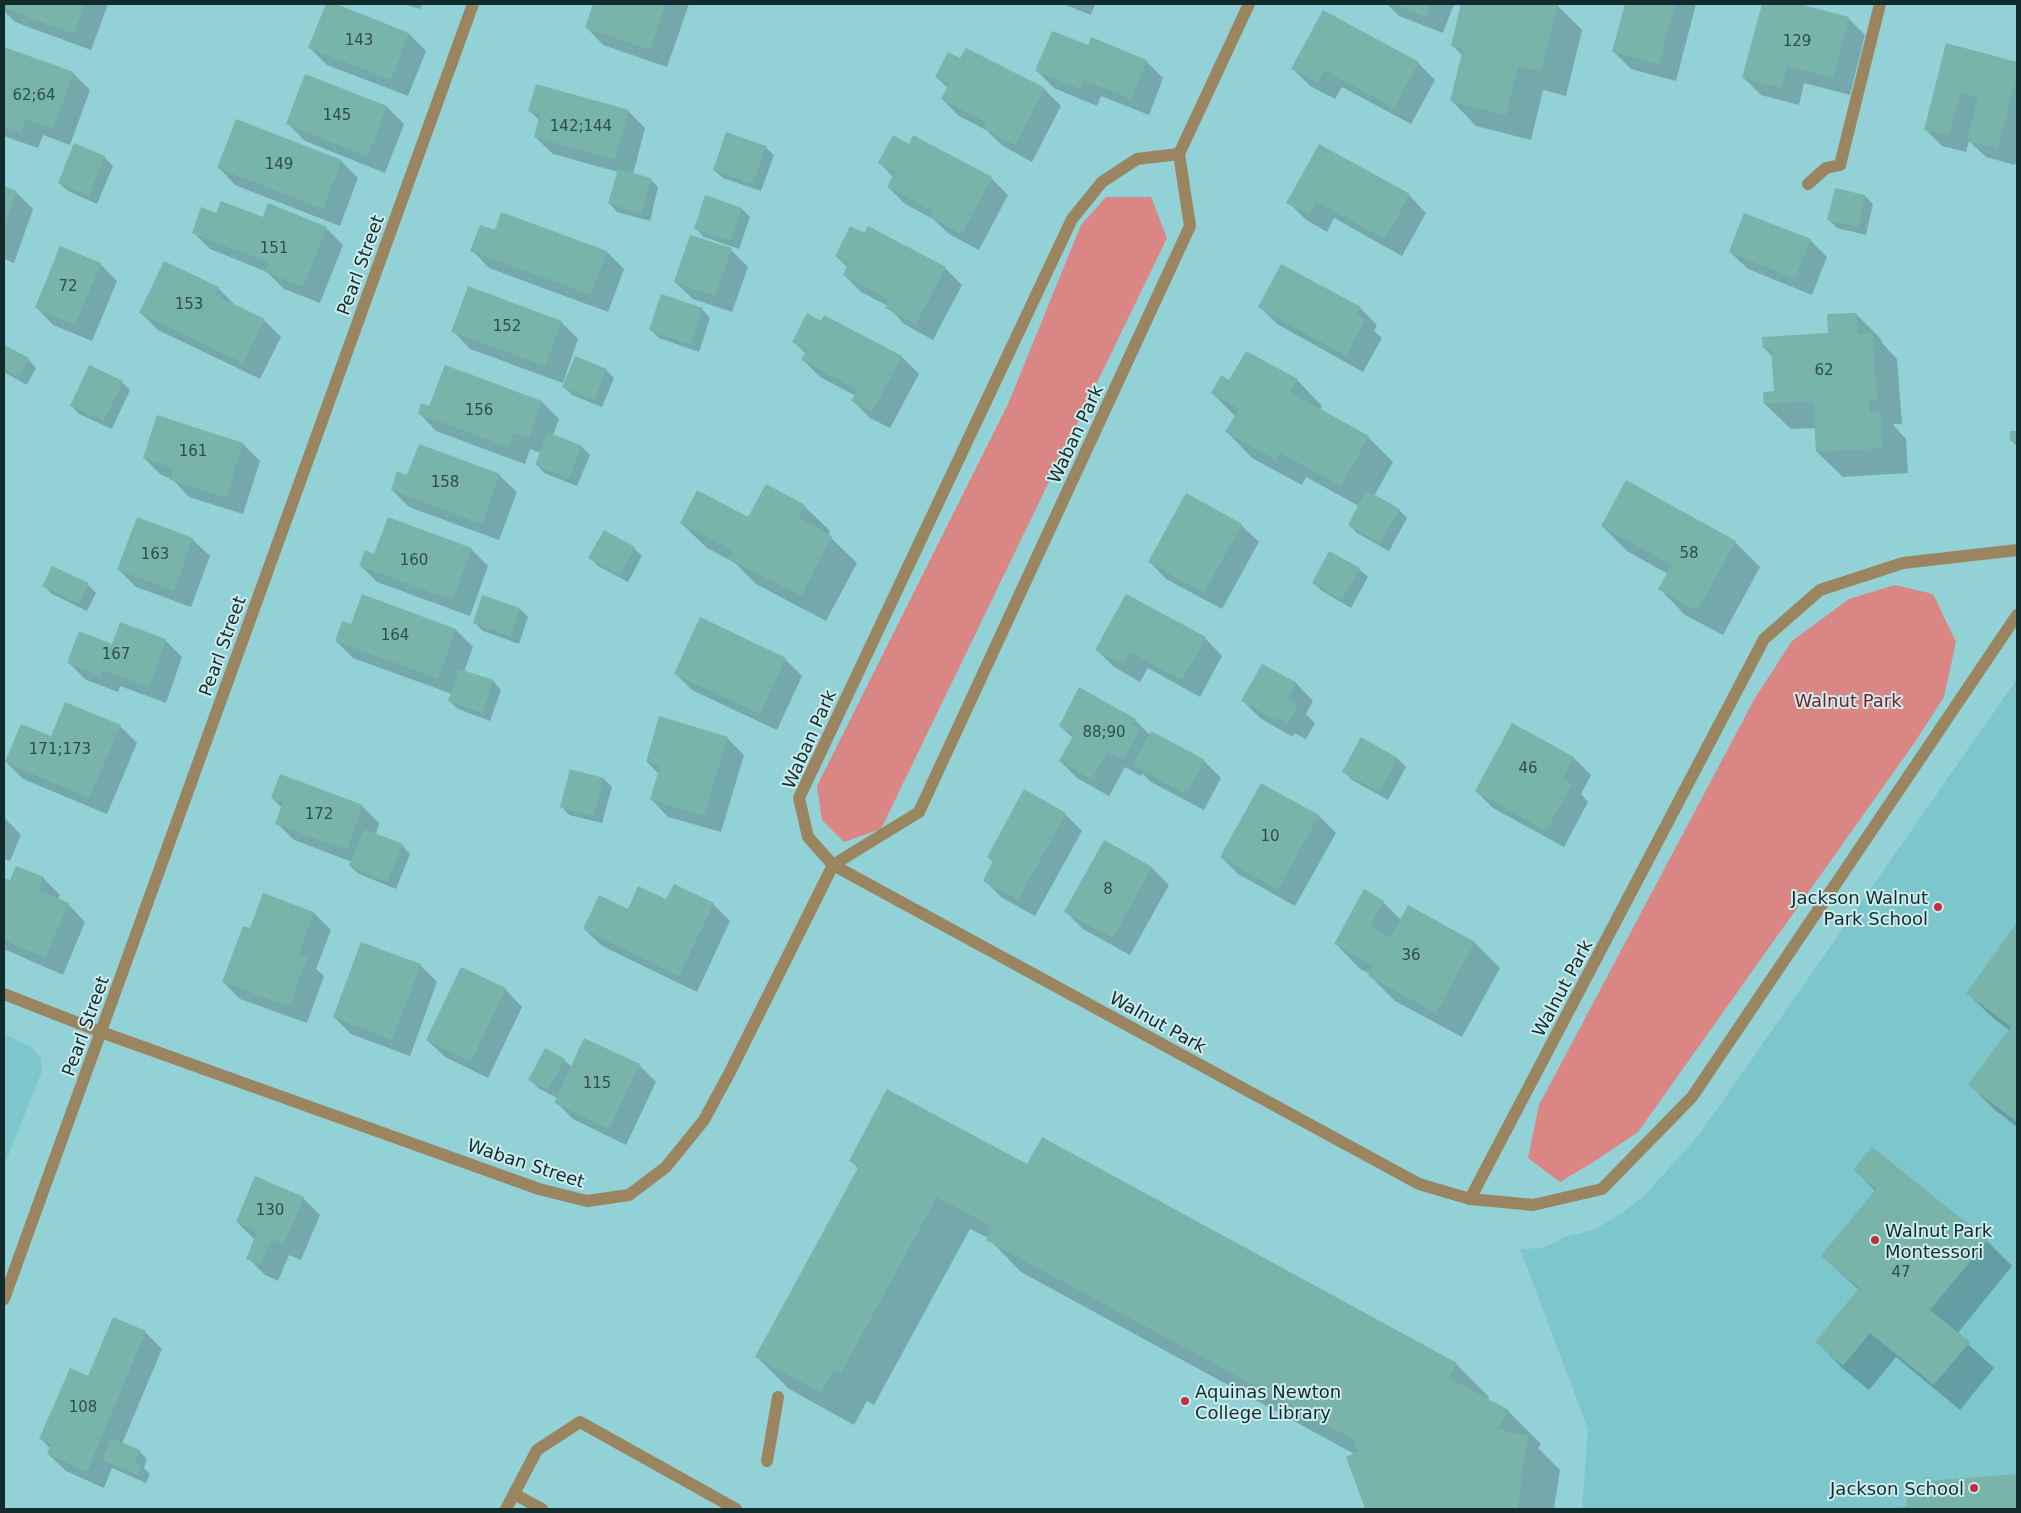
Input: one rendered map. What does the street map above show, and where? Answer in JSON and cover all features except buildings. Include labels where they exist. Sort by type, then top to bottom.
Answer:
[{"type":"street","name":"Pearl Street","points":[[4,1299],[473,4]]},
{"type":"street","points":[[1179,154],[1249,4]]},
{"type":"street","points":[[1808,184],[1826,168],[1840,165],[1880,4]]},
{"type":"street","name":"Waban Park","points":[[1179,154],[1190,226],[919,812],[833,865],[808,837],[799,798],[1072,218],[1102,182],[1138,158],[1179,154]]},
{"type":"street","name":"Walnut Park","points":[[1470,1199],[1764,639],[1820,590],[1903,563],[2017,550]]},
{"type":"street","name":"Walnut Park","points":[[833,865],[1418,1184],[1470,1199],[1533,1204],[1602,1189],[1692,1097],[2017,615]]},
{"type":"street","name":"Waban Street","points":[[4,994],[101,1032],[539,1189],[587,1201],[629,1195],[666,1167],[704,1120],[731,1070],[833,865]]},
{"type":"street","points":[[767,1461],[778,1397]]},
{"type":"street","points":[[506,1509],[536,1450],[580,1422],[736,1509]]},
{"type":"street","points":[[514,1494],[542,1509]]},
{"type":"shaded area","name":"Jackson Walnut Park School","points":[[2017,679],[2017,1509],[1582,1509],[1588,1429],[1520,1249],[1543,1248],[1565,1237],[1594,1230],[1622,1213],[1645,1195],[1699,1135]]},
{"type":"shaded area","points":[[4,1034],[30,1046],[41,1058],[42,1071],[4,1166]]},
{"type":"green space","points":[[1106,197],[1151,197],[1167,238],[881,829],[844,842],[822,820],[817,786],[1008,404],[1081,225]]},
{"type":"green space","name":"Walnut Park","points":[[1895,585],[1933,594],[1956,642],[1944,697],[1915,742],[1638,1132],[1560,1182],[1528,1158],[1539,1105],[1755,698],[1792,641],[1849,599]]},
{"type":"place","name":"Jackson Walnut Park School","points":[[1938,907]]},
{"type":"place","name":"Walnut Park Montessori","points":[[1875,1240]]},
{"type":"place","name":"Aquinas Newton College Library","points":[[1185,1401]]},
{"type":"place","name":"Jackson School","points":[[1974,1488]]}]
